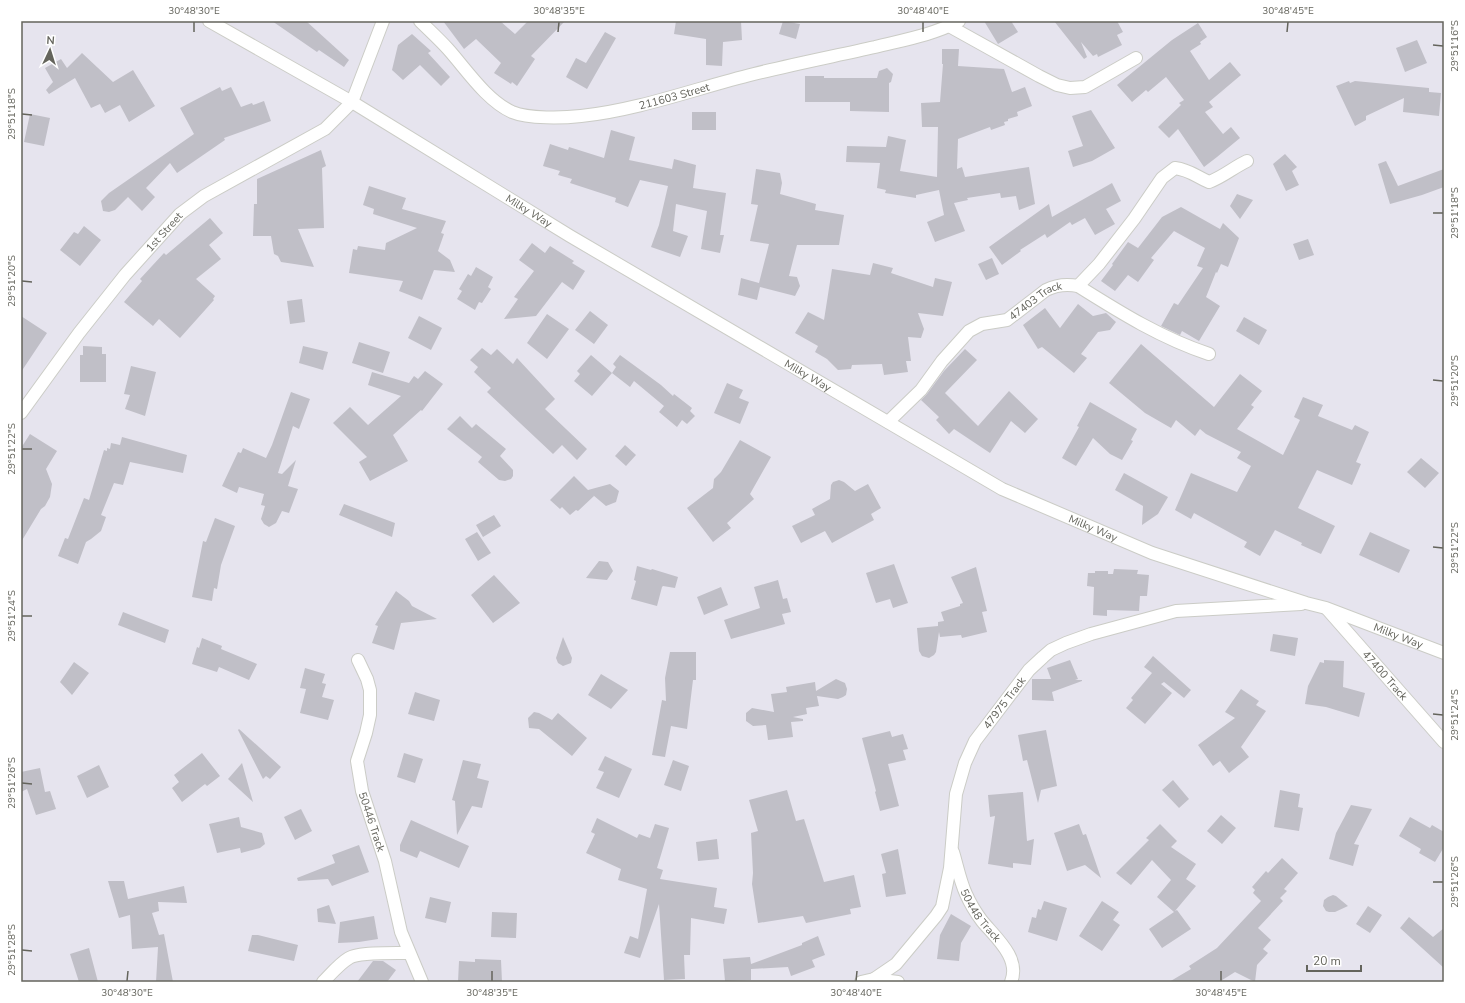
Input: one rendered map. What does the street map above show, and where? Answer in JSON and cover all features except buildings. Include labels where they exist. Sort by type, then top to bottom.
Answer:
[{"type":"street","name":"Milky Way","points":[[208,21],[352,102],[570,236],[1002,489],[1152,553],[1306,603],[1326,608],[1444,653]]},
{"type":"street","points":[[352,102],[383,21]]},
{"type":"street","name":"211603 Street","points":[[420,21],[446,47],[481,87],[499,104],[512,112],[539,117],[580,116],[624,109],[755,74],[912,38],[954,24]]},
{"type":"street","points":[[954,24],[1039,76],[1057,85],[1070,88],[1085,87],[1136,58]]},
{"type":"street","name":"1st Street","points":[[21,413],[79,333],[125,275],[180,214],[204,196],[325,129],[352,102]]},
{"type":"street","points":[[1078,286],[1099,264],[1134,219],[1162,178],[1175,168],[1187,170],[1209,182],[1247,161]]},
{"type":"street","name":"47403 Track","points":[[888,422],[921,390],[942,361],[969,331],[982,324],[1007,320],[1052,287],[1071,285],[1078,286],[1143,326],[1181,344],[1209,354]]},
{"type":"street","name":"47975 Track","points":[[861,982],[874,979],[896,964],[942,907],[950,868],[956,794],[964,763],[975,741],[1029,670],[1051,650],[1091,634],[1176,611],[1306,603]]},
{"type":"street","name":"47400 Track","points":[[1326,608],[1444,742]]},
{"type":"street","name":"50446 Track","points":[[358,660],[367,679],[370,690],[370,714],[366,733],[357,761],[362,791],[385,861],[401,932],[422,982]]},
{"type":"street","name":"50448 Track","points":[[952,845],[965,893],[981,920],[1004,946],[1012,960],[1011,982]]},
{"type":"street","points":[[323,982],[350,956],[383,953],[409,953]]},
{"type":"street","points":[[874,979],[898,982]]}]
